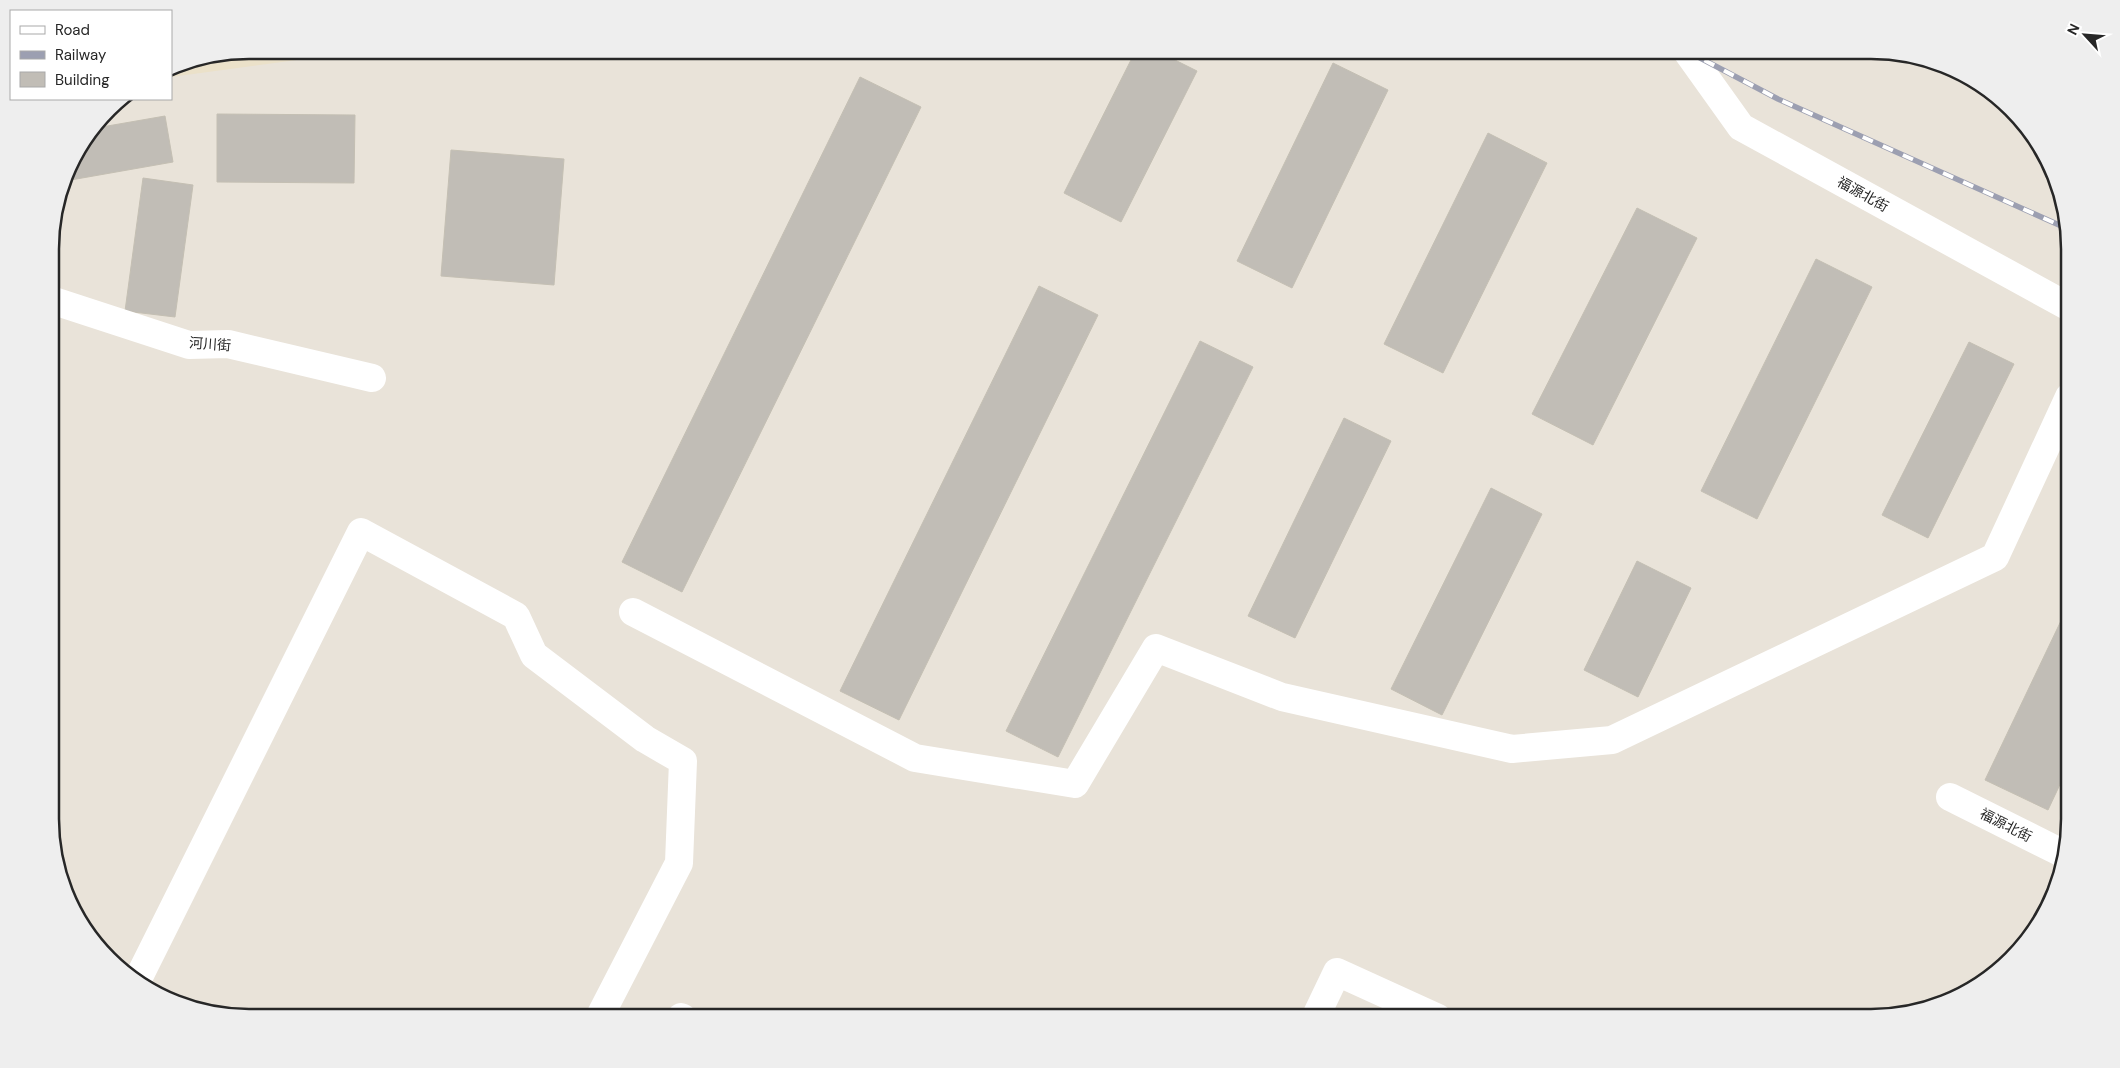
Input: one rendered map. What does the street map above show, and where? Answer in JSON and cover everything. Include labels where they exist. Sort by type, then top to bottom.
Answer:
[{"type":"street","name":"福源北街","points":[[1692,59],[1741,127],[2061,303]]},
{"type":"street","name":"河川街","points":[[59,303],[189,345],[228,344],[372,378]]},
{"type":"street","points":[[633,612],[915,758],[1075,784],[1156,648],[1282,697],[1512,749],[1612,740],[1995,557],[2061,414]]},
{"type":"street","points":[[140,975],[361,532],[516,616],[534,655],[645,739],[683,761],[679,863],[604,1009]]},
{"type":"street","name":"福源北街","points":[[1950,797],[2059,851]]},
{"type":"street","points":[[1319,1009],[1337,972],[1418,1009]]},
{"type":"shaded area","points":[[304,59],[172,77],[176,73],[200,65],[224,60]]},
{"type":"building","points":[[1131,59],[1173,59],[1197,71],[1121,222],[1064,193]]},
{"type":"building","points":[[1333,63],[1388,90],[1292,288],[1237,261]]},
{"type":"building","points":[[860,77],[921,107],[682,592],[622,562]]},
{"type":"building","points":[[217,114],[355,115],[354,183],[217,182]]},
{"type":"building","points":[[165,116],[173,162],[72,180],[84,154],[104,127]]},
{"type":"building","points":[[1488,133],[1547,163],[1443,373],[1384,344]]},
{"type":"building","points":[[451,150],[564,159],[554,285],[441,276]]},
{"type":"building","points":[[143,178],[193,185],[175,317],[125,311]]},
{"type":"building","points":[[1637,208],[1697,238],[1593,445],[1532,414]]},
{"type":"building","points":[[1816,259],[1872,287],[1757,519],[1701,491]]},
{"type":"building","points":[[1039,286],[1098,315],[899,720],[840,691]]},
{"type":"building","points":[[1200,341],[1253,367],[1058,757],[1006,731]]},
{"type":"building","points":[[1969,342],[2014,364],[1928,538],[1882,515]]},
{"type":"building","points":[[1344,418],[1391,441],[1295,638],[1248,616]]},
{"type":"building","points":[[1491,488],[1542,514],[1442,715],[1391,689]]},
{"type":"building","points":[[1637,561],[1691,588],[1638,697],[1584,670]]},
{"type":"building","points":[[2061,621],[2061,782],[2048,810],[1985,780]]},
{"type":"railway","points":[[1702,59],[1778,99],[2060,225]]}]
